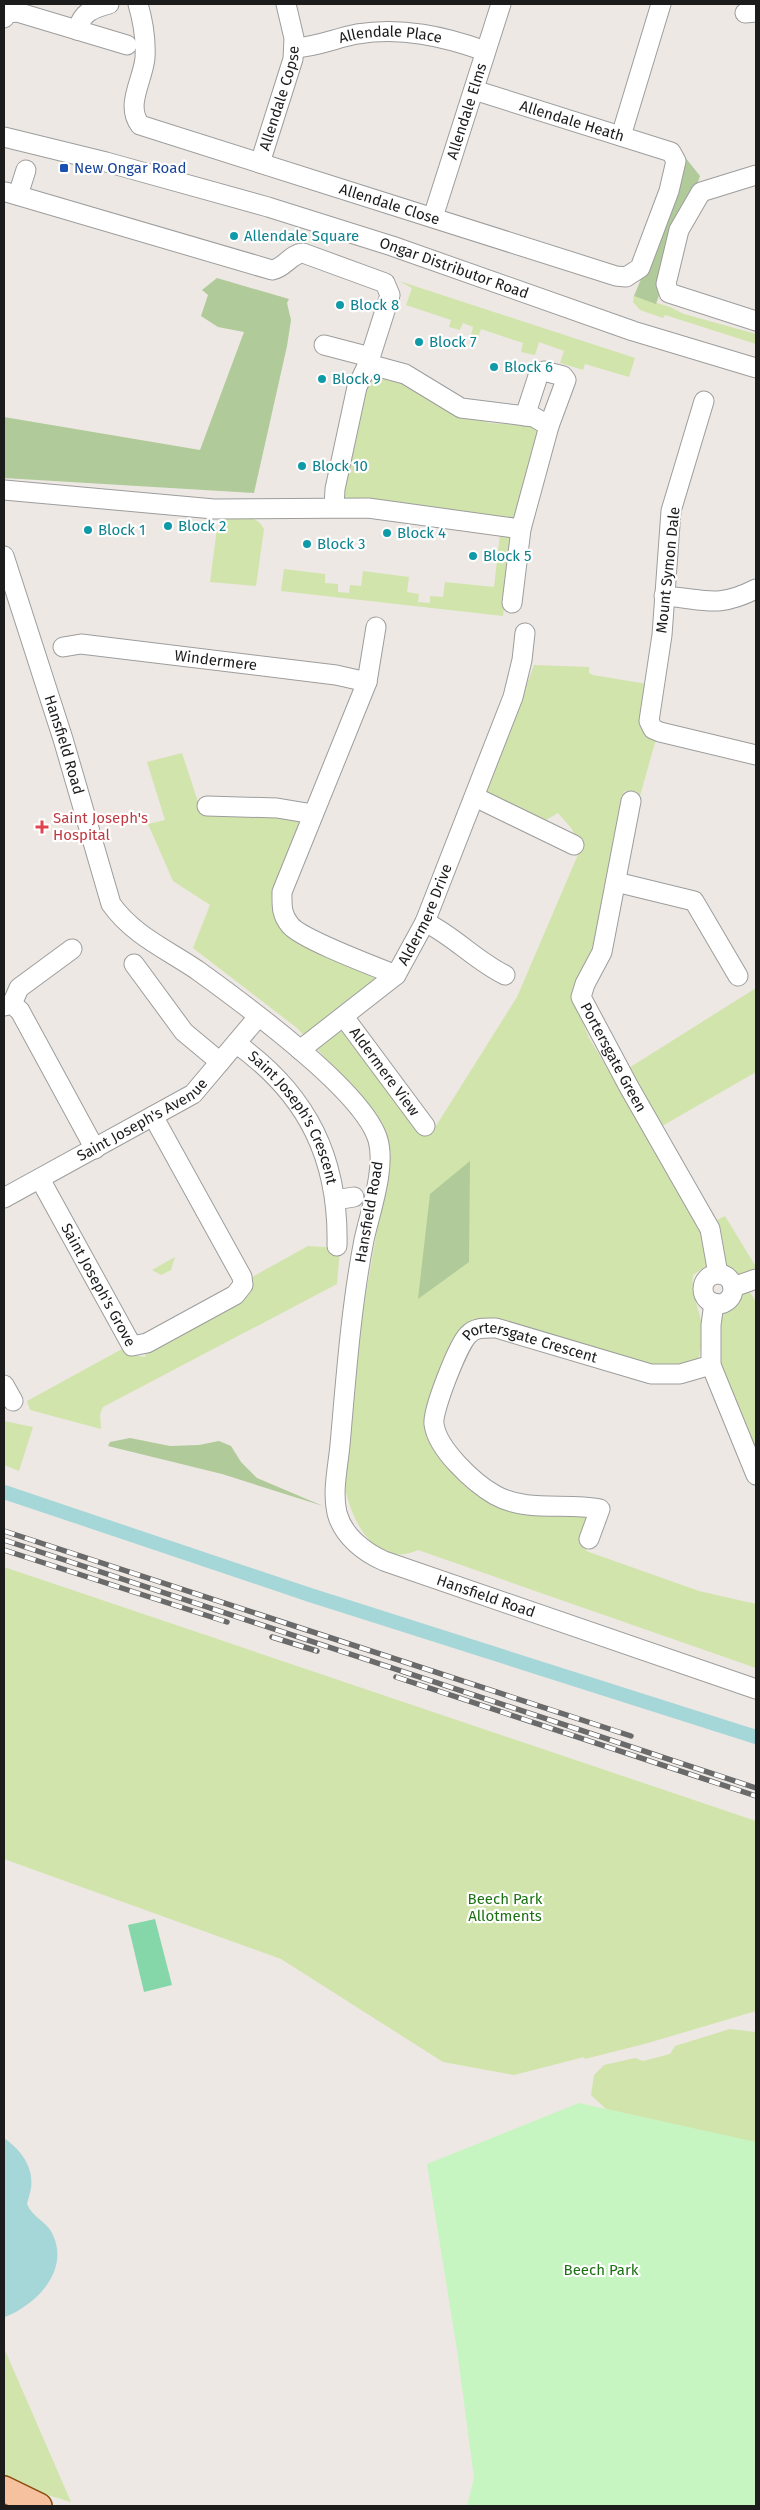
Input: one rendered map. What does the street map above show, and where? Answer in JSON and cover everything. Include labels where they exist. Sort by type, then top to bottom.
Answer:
[{"type":"main road","points":[[4,2489],[39,2506]]},
{"type":"street","points":[[77,30],[81,18],[90,9],[109,4]]},
{"type":"street","name":"Allendale Close","points":[[138,4],[145,45],[144,61],[134,109],[134,118],[140,125],[626,277],[640,268],[669,191],[676,161],[671,152]]},
{"type":"street","name":"Allendale Copse","points":[[260,163],[293,59],[294,48],[286,4]]},
{"type":"street","name":"Allendale Elms","points":[[433,217],[501,4]]},
{"type":"street","points":[[621,136],[661,4]]},
{"type":"street","points":[[4,18],[8,14],[17,12],[127,45]]},
{"type":"street","name":"Allendale Place","points":[[294,48],[307,47],[357,34],[385,31],[415,32],[456,40],[485,51]]},
{"type":"street","name":"Allendale Heath","points":[[474,90],[671,152]]},
{"type":"street","name":"Ongar Distributor Road","points":[[4,137],[106,162],[268,207],[392,246],[633,331],[756,368]]},
{"type":"street","points":[[26,170],[12,194],[272,270],[278,269],[298,254],[303,254],[385,283],[390,295],[369,361],[357,387],[335,489],[334,507]]},
{"type":"street","points":[[756,175],[701,192],[679,230],[666,289],[669,294],[756,321]]},
{"type":"street","points":[[324,345],[405,374],[461,408],[525,416],[541,420],[549,426]]},
{"type":"street","points":[[512,603],[521,529],[549,426],[566,380],[563,376],[544,371],[539,373],[525,416]]},
{"type":"street","name":"Mount Symon Dale","points":[[704,401],[671,511],[662,635],[649,721],[653,729],[660,732],[756,755]]},
{"type":"street","points":[[4,490],[214,509],[368,508],[521,529]]},
{"type":"street","name":"Hansfield Road","points":[[4,556],[64,739],[111,904],[122,919],[131,927],[195,969],[300,1050],[340,1087],[368,1120],[378,1140],[379,1170],[358,1274],[335,1494],[337,1513],[352,1539],[367,1553],[384,1561],[756,1689]]},
{"type":"street","points":[[664,596],[715,603],[740,597],[756,589]]},
{"type":"street","points":[[376,627],[367,682],[282,892],[282,912],[291,927],[396,976]]},
{"type":"street","name":"Aldermere Drive","points":[[300,1050],[396,976],[425,922],[513,697],[522,660],[525,633]]},
{"type":"street","name":"Windermere","points":[[63,647],[81,644],[336,675],[367,682]]},
{"type":"street","points":[[475,798],[574,845]]},
{"type":"street","name":"Portersgate Green","points":[[631,802],[602,952],[585,984],[581,997],[629,1087],[710,1229],[718,1274]]},
{"type":"street","points":[[207,806],[268,808],[313,814]]},
{"type":"street","points":[[616,882],[694,901],[738,976]]},
{"type":"street","points":[[425,922],[442,930],[494,970],[505,976]]},
{"type":"street","points":[[72,949],[19,988],[8,1005],[20,1011],[95,1149]]},
{"type":"street","name":"Saint Joseph's Crescent","points":[[143,972],[184,1032],[220,1062]]},
{"type":"street","name":"Saint Joseph's Avenue","points":[[4,1198],[193,1094],[258,1017]]},
{"type":"street","name":"Aldermere View","points":[[344,1017],[425,1126]]},
{"type":"street","name":"Saint Joseph's Crescent","points":[[237,1044],[270,1071],[298,1102],[318,1138],[329,1165],[336,1200],[338,1212],[337,1246]]},
{"type":"street","name":"Saint Joseph's Grove","points":[[40,1179],[132,1346],[147,1343],[235,1295],[243,1285],[242,1277],[153,1116]]},
{"type":"street","name":"Saint Joseph's Crescent","points":[[336,1200],[354,1197]]},
{"type":"street","points":[[733,1287],[729,1279],[718,1274],[707,1279],[702,1289],[706,1299],[721,1304],[726,1300],[733,1287],[756,1278]]},
{"type":"street","points":[[714,1303],[711,1326],[711,1366],[756,1475]]},
{"type":"street","name":"Portersgate Crescent","points":[[589,1540],[600,1509],[534,1506],[496,1496],[460,1468],[442,1444],[434,1424],[448,1374],[467,1336],[478,1328],[496,1328],[651,1374],[680,1374],[711,1366]]},
{"type":"green space","points":[[681,152],[700,176],[656,304],[634,296],[662,228]]},
{"type":"green space","points":[[217,278],[289,299],[287,303],[291,320],[287,346],[254,493],[4,478],[4,417],[200,450],[244,332],[218,327],[201,316],[208,295],[202,290]]},
{"type":"green space","points":[[399,281],[635,358],[629,377],[585,364],[583,370],[560,363],[564,351],[539,342],[535,355],[521,352],[523,343],[481,329],[478,337],[471,335],[473,327],[463,323],[460,330],[449,327],[451,320],[406,305],[412,288]]},
{"type":"green space","points":[[634,296],[670,307],[684,314],[756,334],[756,344],[665,315],[663,318],[640,310],[633,302]]},
{"type":"green space","points":[[376,374],[402,380],[464,416],[490,423],[536,426],[541,435],[515,518],[508,521],[344,498],[340,493],[368,378]]},
{"type":"green space","points":[[222,519],[256,520],[264,529],[256,586],[210,582],[217,528],[219,528]]},
{"type":"green space","points":[[500,534],[509,537],[511,542],[503,616],[281,591],[284,569],[325,574],[325,583],[338,584],[338,592],[349,593],[350,585],[361,586],[363,571],[409,577],[407,592],[419,594],[418,602],[430,603],[430,596],[443,597],[445,582],[494,587]]},
{"type":"green space","points":[[534,665],[589,667],[589,673],[593,675],[647,684],[639,725],[656,739],[640,796],[624,791],[609,886],[591,958],[575,1002],[589,1038],[613,1078],[756,988],[756,1072],[650,1133],[701,1233],[708,1265],[693,1275],[693,1290],[703,1334],[698,1362],[671,1370],[463,1331],[435,1441],[452,1472],[506,1504],[575,1511],[593,1519],[592,1535],[586,1551],[699,1591],[756,1604],[756,1668],[418,1550],[402,1554],[387,1552],[375,1545],[365,1534],[356,1521],[350,1506],[343,1476],[362,1315],[391,1152],[379,1119],[357,1091],[297,1028],[193,948],[210,905],[173,881],[148,824],[165,820],[147,762],[182,753],[201,811],[281,814],[299,821],[292,845],[272,893],[273,910],[280,923],[291,935],[305,945],[368,972],[376,980],[365,994],[328,1015],[396,1091],[436,1126],[517,997],[580,850],[572,829],[558,813],[546,820],[487,792]]},
{"type":"green space","points":[[470,1161],[469,1262],[418,1299],[430,1194]]},
{"type":"green space","points":[[712,1211],[717,1220],[725,1216],[756,1267],[756,1271],[737,1276],[732,1274],[727,1268],[718,1250],[707,1215]]},
{"type":"green space","points":[[308,1246],[340,1248],[337,1284],[103,1407],[100,1414],[101,1429],[30,1410],[27,1401],[122,1349],[131,1355],[146,1357],[145,1354],[238,1304],[252,1290],[252,1277]]},
{"type":"green space","points":[[175,1257],[171,1270],[161,1275],[152,1270]]},
{"type":"green space","points":[[748,1289],[756,1302],[756,1461],[715,1349],[720,1315],[733,1300]]},
{"type":"green space","points":[[4,1421],[33,1427],[19,1471],[4,1465]]},
{"type":"green space","points":[[130,1438],[170,1446],[199,1445],[219,1441],[231,1446],[241,1462],[257,1478],[323,1506],[222,1474],[108,1446],[110,1442]]},
{"type":"green space","name":"Beech Park Allotments","points":[[4,1567],[756,1821],[756,2011],[648,2043],[514,2075],[443,2062],[281,1959],[4,1859]]},
{"type":"green space","points":[[155,1919],[172,1985],[144,1992],[128,1925]]},
{"type":"green space","points":[[730,2029],[756,2032],[756,2143],[606,2109],[591,2095],[594,2075],[604,2065],[635,2058],[643,2061],[670,2054],[675,2046]]},
{"type":"green space","name":"Beech Park","points":[[579,2103],[756,2142],[756,2506],[467,2506],[474,2478],[457,2350],[427,2164]]},
{"type":"green space","points":[[4,2348],[71,2502],[27,2489],[4,2475]]},
{"type":"water","points":[[4,2138],[16,2148],[28,2166],[31,2188],[27,2204],[52,2233],[57,2247],[54,2273],[39,2295],[28,2304],[5,2317]]},
{"type":"waterway","points":[[4,1492],[310,1595],[756,1737]]},
{"type":"railway","points":[[4,1531],[631,1736]]},
{"type":"railway","points":[[4,1540],[756,1788]]},
{"type":"railway","points":[[4,1550],[227,1622]]},
{"type":"railway","points":[[272,1637],[317,1651]]},
{"type":"railway","points":[[396,1677],[756,1796]]},
{"type":"place","name":"New Ongar Road","points":[[64,168]]},
{"type":"place","name":"Allendale Square","points":[[234,236]]},
{"type":"place","name":"Block 8","points":[[340,305]]},
{"type":"place","name":"Block 7","points":[[419,342]]},
{"type":"place","name":"Block 6","points":[[494,367]]},
{"type":"place","name":"Block 9","points":[[322,379]]},
{"type":"place","name":"Block 10","points":[[302,466]]},
{"type":"place","name":"Block 2","points":[[168,526]]},
{"type":"place","name":"Block 1","points":[[88,530]]},
{"type":"place","name":"Block 4","points":[[387,533]]},
{"type":"place","name":"Block 3","points":[[307,544]]},
{"type":"place","name":"Block 5","points":[[473,556]]},
{"type":"place","name":"Saint Joseph's Hospital","points":[[42,827]]}]
